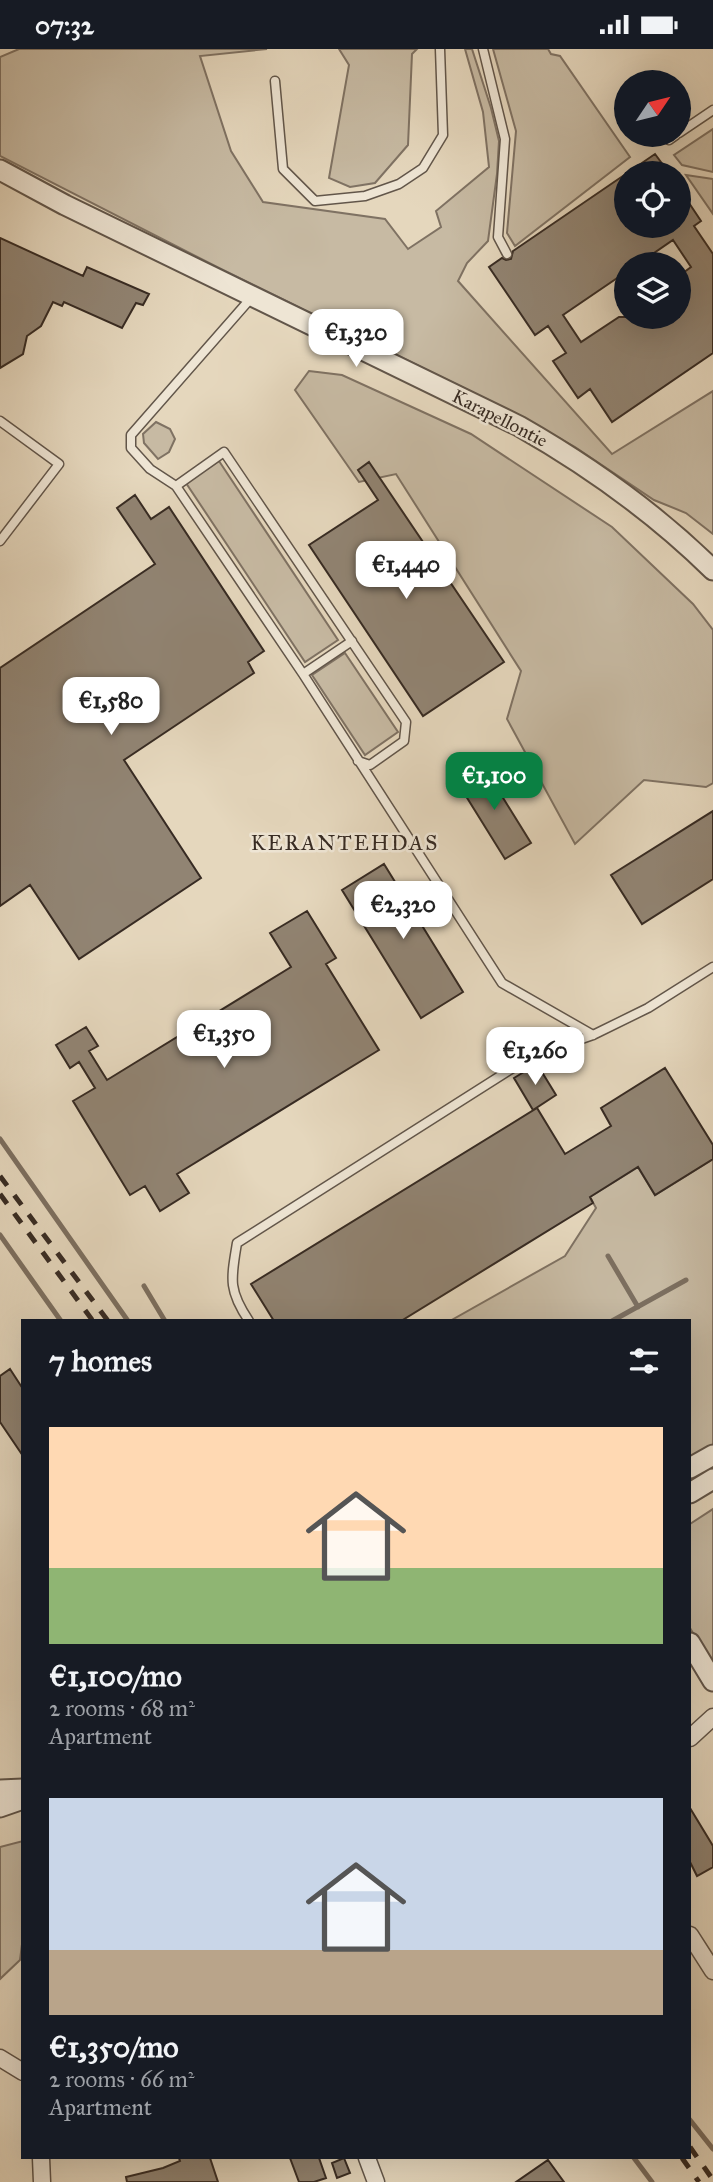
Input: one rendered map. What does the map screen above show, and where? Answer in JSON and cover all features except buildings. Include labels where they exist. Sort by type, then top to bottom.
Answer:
[{"type":"street","name":"Karapellontie","points":[[0,170],[65,205],[519,426],[569,454],[651,514],[713,571]]},
{"type":"street","points":[[691,1467],[713,1455]]},
{"type":"street","points":[[691,1492],[713,1479]]},
{"type":"street","points":[[691,1645],[713,1681]]},
{"type":"street","points":[[691,1670],[705,1690],[713,1693]]},
{"type":"street","points":[[691,1737],[713,1717]]},
{"type":"street","points":[[0,1790],[21,1789]]},
{"type":"street","points":[[0,1807],[21,1800]]},
{"type":"street","points":[[691,1937],[713,1971]]},
{"type":"street","points":[[0,2058],[21,2071]]},
{"type":"street","points":[[41,2159],[41,2182]]},
{"type":"street","points":[[367,2159],[376,2182]]},
{"type":"lane","points":[[275,81],[283,169],[315,201],[365,196],[399,184],[423,169],[443,135],[440,49]]},
{"type":"lane","points":[[483,49],[505,139],[498,237],[507,254]]},
{"type":"lane","points":[[691,125],[713,110]]},
{"type":"lane","points":[[252,297],[131,435],[131,447],[150,468],[176,486],[303,674],[502,983],[593,1035]]},
{"type":"lane","points":[[0,421],[59,464],[0,541]]},
{"type":"lane","points":[[176,486],[224,452],[406,722],[404,741],[370,765],[358,761]]},
{"type":"lane","points":[[303,674],[352,641]]},
{"type":"lane","points":[[248,1319],[238,1305],[230,1281],[237,1243],[530,1057],[593,1035],[648,1008],[713,967]]},
{"type":"shaded area","points":[[19,49],[267,49],[200,56],[231,151],[263,202],[385,219],[408,249],[441,227],[436,211],[489,167],[483,112],[465,49],[472,49],[499,141],[488,241],[467,263],[458,281],[612,454],[713,391],[713,534],[686,513],[654,500],[575,447],[515,413],[219,268],[0,156],[0,57]]},
{"type":"shaded area","points":[[339,49],[417,49],[412,54],[408,145],[375,183],[350,187],[329,178],[349,65]]},
{"type":"shaded area","points":[[493,49],[548,49],[551,54],[560,56],[614,134],[614,147],[623,147],[630,157],[625,161],[614,161],[614,169],[515,246],[507,233],[516,131]]},
{"type":"shaded area","points":[[713,129],[713,172],[691,167],[691,161],[679,161],[674,155],[686,147],[691,147],[691,144]]},
{"type":"shaded area","points":[[691,176],[713,179],[713,214],[691,182]]},
{"type":"shaded area","points":[[309,371],[342,375],[471,434],[612,527],[693,604],[713,630],[713,783],[706,787],[644,780],[575,844],[507,719],[521,671],[396,474],[359,482],[295,390]]},
{"type":"shaded area","points":[[156,422],[170,429],[175,439],[169,452],[158,459],[144,443],[143,434]]},
{"type":"shaded area","points":[[219,461],[338,640],[305,662],[186,483]]},
{"type":"shaded area","points":[[345,653],[398,732],[365,755],[312,675]]},
{"type":"shaded area","points":[[713,1159],[713,1448],[691,1459],[691,1319],[454,1319],[565,1256],[596,1208],[590,1197],[638,1167],[655,1195]]},
{"type":"shaded area","points":[[713,1509],[713,1667],[691,1630],[691,1523]]},
{"type":"shaded area","points":[[21,1842],[20,1960],[0,1979],[0,1847]]},
{"type":"waterway","points":[[0,1139],[127,1319]]},
{"type":"waterway","points":[[0,1235],[60,1319]]},
{"type":"waterway","points":[[608,1256],[638,1307]]},
{"type":"waterway","points":[[616,1319],[686,1280]]},
{"type":"waterway","points":[[144,1286],[164,1319]]},
{"type":"waterway","points":[[691,2121],[713,2149]]},
{"type":"waterway","points":[[635,2159],[652,2182]]},
{"type":"railway","points":[[0,1176],[107,1319]]},
{"type":"railway","points":[[0,1194],[92,1319]]},
{"type":"railway","points":[[691,2148],[713,2180]]},
{"type":"railway","points":[[683,2159],[699,2182]]},
{"type":"district","name":"KERANTEHDAS","points":[[345,843]]}]
